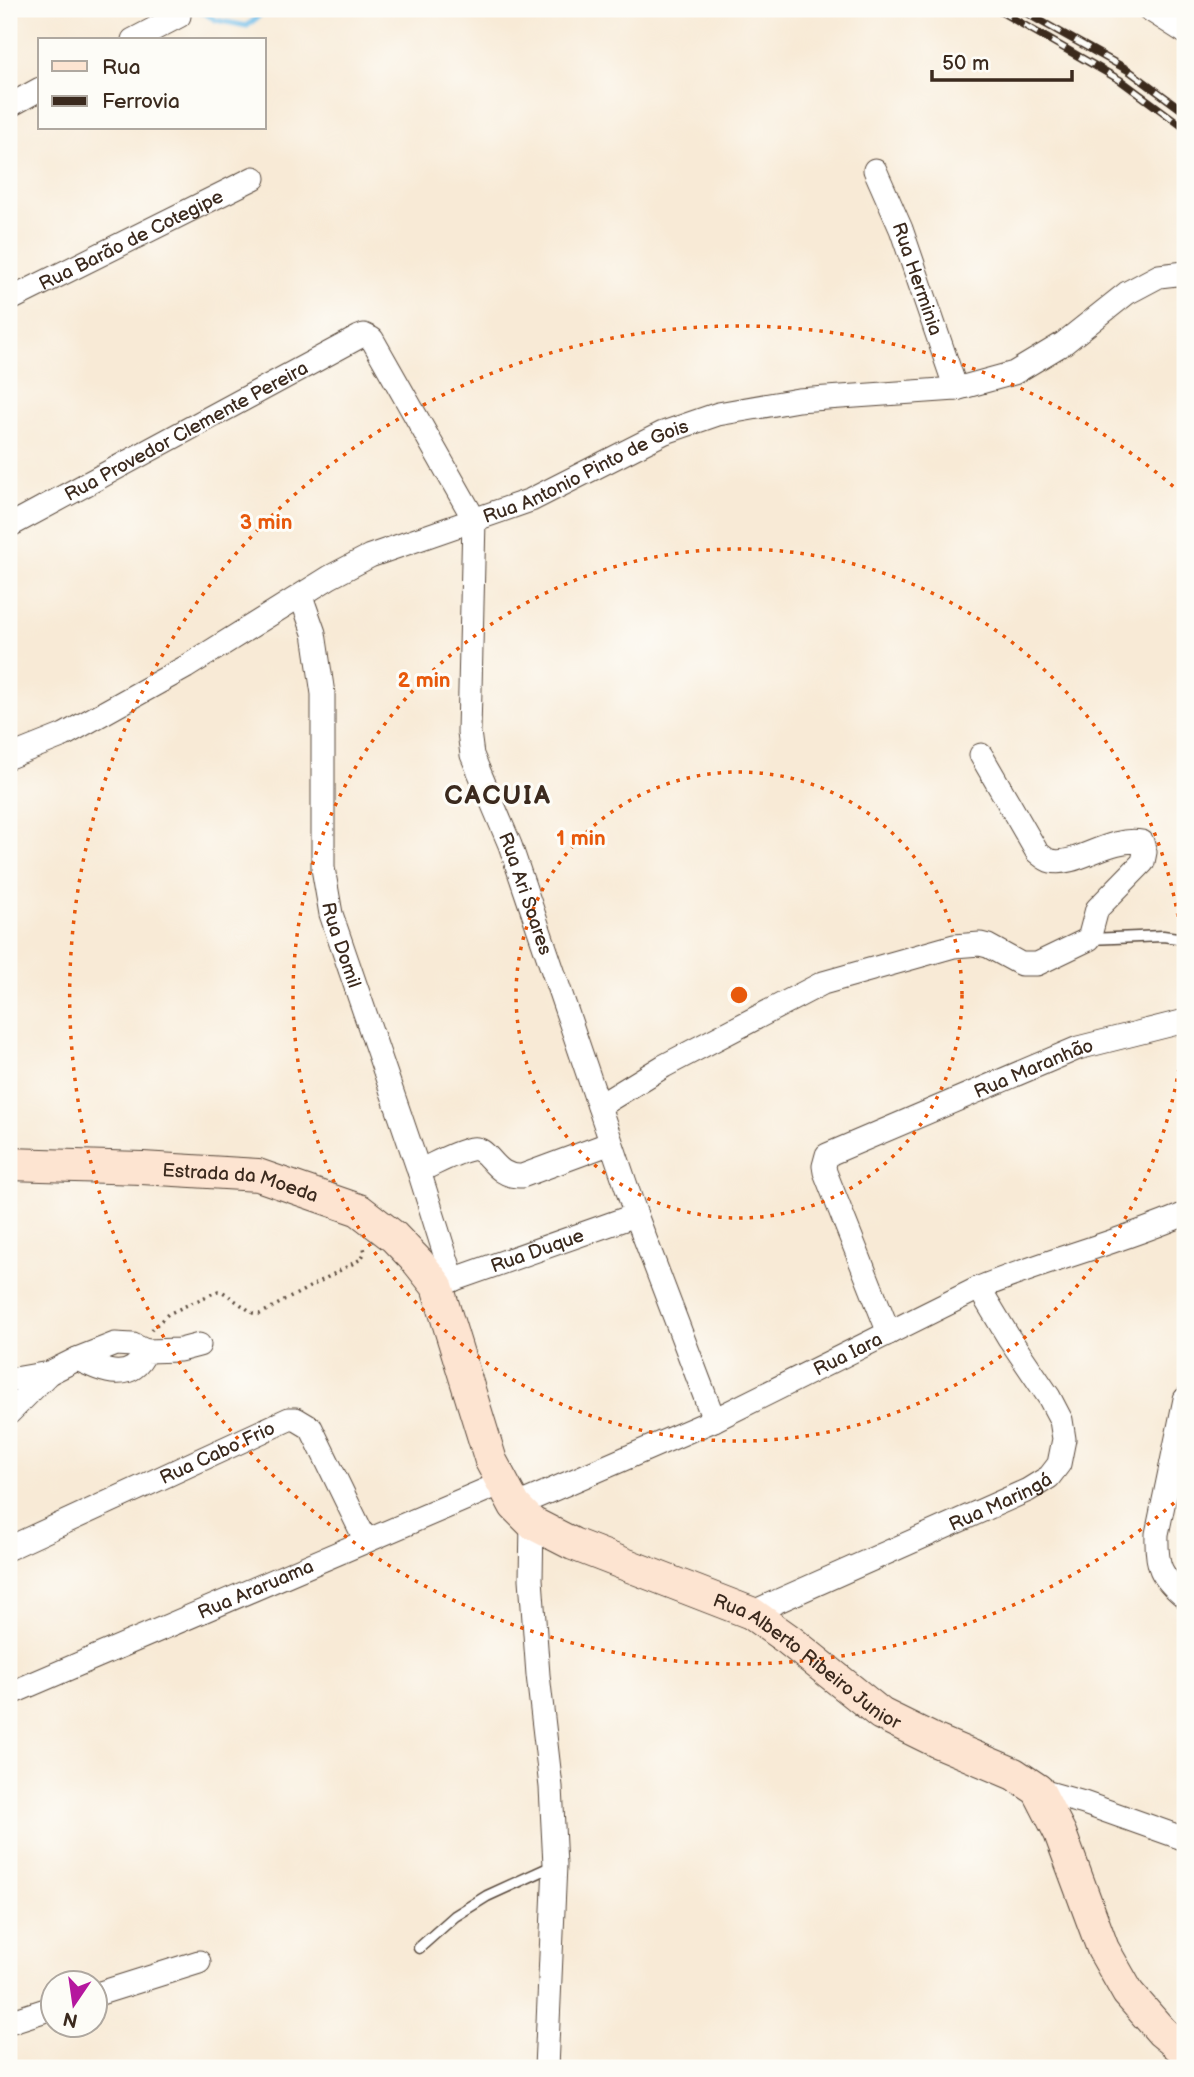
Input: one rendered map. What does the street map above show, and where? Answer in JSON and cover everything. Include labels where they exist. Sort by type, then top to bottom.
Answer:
[{"type":"main road","name":"Estrada da Moeda","points":[[9,1164],[258,1175],[359,1210],[445,1283]]},
{"type":"main road","points":[[445,1283],[491,1461],[516,1504]]},
{"type":"main road","name":"Rua Alberto Ribeiro Junior","points":[[516,1504],[573,1544],[751,1613],[881,1714],[1014,1774],[1038,1790]]},
{"type":"main road","points":[[1038,1790],[1060,1833],[1103,1949],[1128,1993],[1162,2032],[1185,2051]]},
{"type":"street","points":[[1149,9],[1185,33]]},
{"type":"street","points":[[137,38],[179,16]]},
{"type":"street","points":[[9,106],[38,90]]},
{"type":"street","name":"Rua Herminia","points":[[875,170],[901,229],[956,389]]},
{"type":"street","name":"Rua Barão de Cotegipe","points":[[9,300],[254,178]]},
{"type":"street","name":"Rua Antonio Pinto de Gois","points":[[9,757],[64,735],[186,667],[330,577],[370,556],[531,500],[663,433],[718,414],[798,400],[956,389],[1014,373],[1028,367],[1064,342],[1127,293],[1160,276],[1185,273]]},
{"type":"street","name":"Rua Provedor Clemente Pereira","points":[[9,526],[364,335],[372,339],[474,519]]},
{"type":"street","name":"Rua Ari Soares","points":[[474,519],[469,732],[472,755],[510,845],[636,1215],[714,1420]]},
{"type":"street","name":"Rua Domil","points":[[301,596],[314,633],[323,694],[323,868],[331,914],[419,1171],[445,1283]]},
{"type":"street","points":[[599,1106],[664,1066],[823,984],[954,946],[980,944],[1021,964],[1037,964],[1089,939],[1097,909],[1143,862],[1145,852],[1142,842],[1119,842],[1061,862],[1048,861],[1037,852],[981,755]]},
{"type":"street","name":"Rua Maranhão","points":[[888,1333],[825,1172],[827,1155],[1078,1048],[1185,1021]]},
{"type":"street","points":[[419,1171],[471,1149],[483,1152],[504,1174],[511,1177],[522,1176],[611,1143]]},
{"type":"street","name":"Rua Iara","points":[[516,1504],[714,1420],[979,1288],[1023,1270],[1153,1228],[1185,1214]]},
{"type":"street","name":"Rua Duque","points":[[445,1283],[636,1215]]},
{"type":"street","name":"Rua Maringá","points":[[751,1613],[1028,1490],[1049,1477],[1059,1464],[1064,1439],[1061,1420],[979,1288]]},
{"type":"street","points":[[9,1380],[49,1373],[77,1359],[104,1371],[118,1373],[141,1363],[140,1348],[180,1350],[199,1345]]},
{"type":"street","points":[[9,1413],[49,1373]]},
{"type":"street","points":[[1184,1594],[1168,1582],[1161,1571],[1157,1555],[1157,1534],[1185,1399]]},
{"type":"street","name":"Rua Cabo Frio","points":[[9,1548],[289,1419],[296,1419],[311,1428],[366,1541]]},
{"type":"street","points":[[516,1504],[531,1579],[538,1675],[551,1787],[555,1865],[546,2068]]},
{"type":"street","name":"Rua Araruama","points":[[9,1694],[366,1541],[516,1504]]},
{"type":"street","points":[[1038,1790],[1084,1803],[1185,1839]]},
{"type":"street","points":[[108,1991],[199,1962]]},
{"type":"street","points":[[9,2022],[38,2013]]},
{"type":"lane","points":[[1089,939],[1163,936],[1185,939]]},
{"type":"lane","points":[[419,1948],[455,1916],[487,1896],[555,1865]]},
{"type":"path","points":[[140,1348],[169,1314],[218,1291],[253,1313],[260,1314],[361,1259],[365,1252],[360,1232],[359,1210]]},
{"type":"waterway","points":[[197,9],[216,20],[247,26],[267,9]]},
{"type":"railway","points":[[996,9],[1120,80],[1185,128]]},
{"type":"railway","points":[[1019,9],[1128,70],[1185,112]]},
{"type":"district","name":"CACUIA","points":[[498,795]]}]
